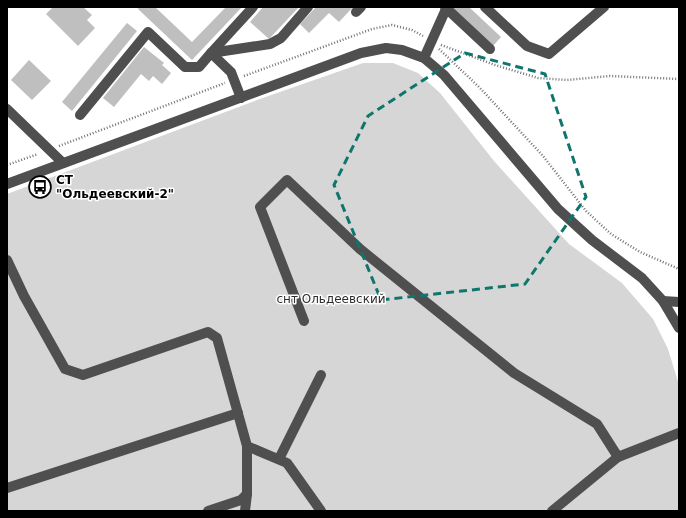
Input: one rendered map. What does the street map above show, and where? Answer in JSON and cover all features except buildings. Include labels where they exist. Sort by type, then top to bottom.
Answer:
[{"type":"street","points":[[80,115],[148,32],[185,67],[199,67],[253,7]]},
{"type":"street","points":[[210,53],[270,44],[280,38],[308,7]]},
{"type":"street","points":[[485,7],[527,46],[549,54],[604,7]]},
{"type":"street","points":[[424,58],[446,8],[490,49]]},
{"type":"street","points":[[7,184],[361,53],[386,48],[402,50],[424,58],[444,75],[558,209],[592,240],[642,278],[663,301],[679,328]]},
{"type":"street","points":[[210,53],[231,72],[241,98]]},
{"type":"street","points":[[7,109],[63,163]]},
{"type":"street","points":[[304,321],[260,207],[287,180],[360,249],[514,373],[598,424],[618,457]]},
{"type":"street","points":[[7,260],[24,296],[65,369],[83,375],[208,332],[217,338],[247,446],[247,494],[245,511]]},
{"type":"street","points":[[663,301],[679,302]]},
{"type":"street","points":[[279,459],[321,375]]},
{"type":"street","points":[[7,488],[238,413]]},
{"type":"street","points":[[552,511],[618,457],[679,433]]},
{"type":"street","points":[[247,446],[287,463],[321,511]]},
{"type":"street","points":[[208,511],[241,500],[247,494]]},
{"type":"path","points":[[432,42],[495,65],[538,78],[567,80],[610,76],[679,79]]},
{"type":"path","points":[[432,42],[480,88],[543,156],[586,211],[611,234],[640,252],[679,269]]},
{"type":"path","points":[[7,165],[49,150]]},
{"type":"highlighted area","points":[[465,53],[545,74],[586,197],[525,284],[381,300],[334,185],[368,116]]},
{"type":"green space","name":"снт Ольдеевский","points":[[363,63],[393,63],[418,73],[440,93],[494,161],[569,244],[622,283],[653,319],[668,349],[679,385],[679,511],[7,511],[7,194],[257,100]]},
{"type":"place","name":"СТ \"Ольдеевский-2\"","points":[[40,187]]}]
